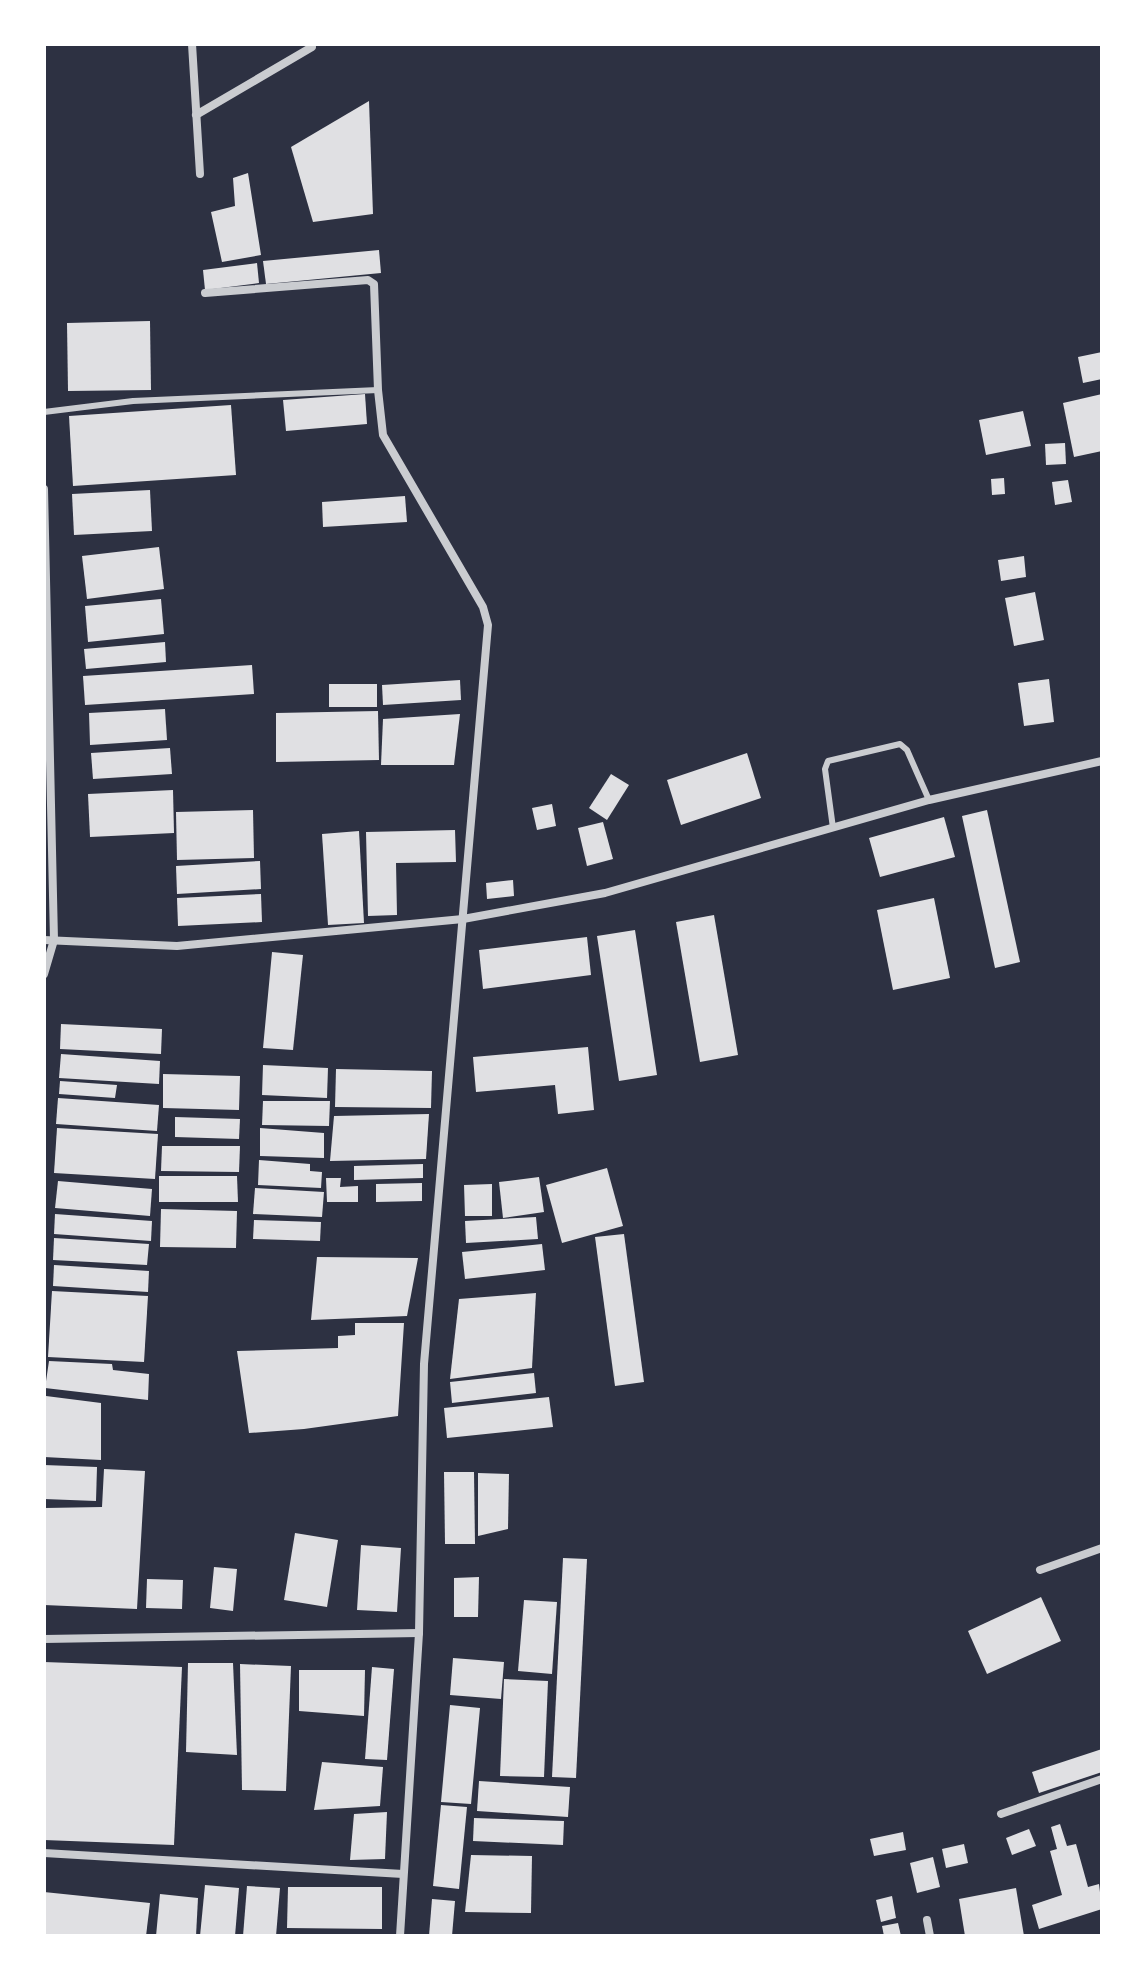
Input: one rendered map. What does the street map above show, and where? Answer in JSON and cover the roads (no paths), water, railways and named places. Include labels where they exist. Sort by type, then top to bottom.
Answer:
[{"type":"street","points":[[192,44],[200,174]]},
{"type":"street","points":[[196,115],[312,47],[311,44]]},
{"type":"street","points":[[205,293],[372,281],[383,435],[483,607],[488,625],[424,1364],[419,1633],[400,1936]]},
{"type":"street","points":[[44,489],[54,940],[44,974]]},
{"type":"street","points":[[44,940],[177,946],[463,919],[605,893],[929,800],[1102,761]]},
{"type":"street","points":[[1040,1570],[1102,1548]]},
{"type":"street","points":[[44,1639],[419,1633]]},
{"type":"street","points":[[1001,1814],[1102,1779]]},
{"type":"street","points":[[44,1853],[403,1874]]},
{"type":"street","points":[[927,1920],[930,1936]]},
{"type":"lane","points":[[44,412],[133,401],[378,390]]},
{"type":"lane","points":[[833,828],[825,769],[828,761],[900,744],[907,750],[929,800]]}]
